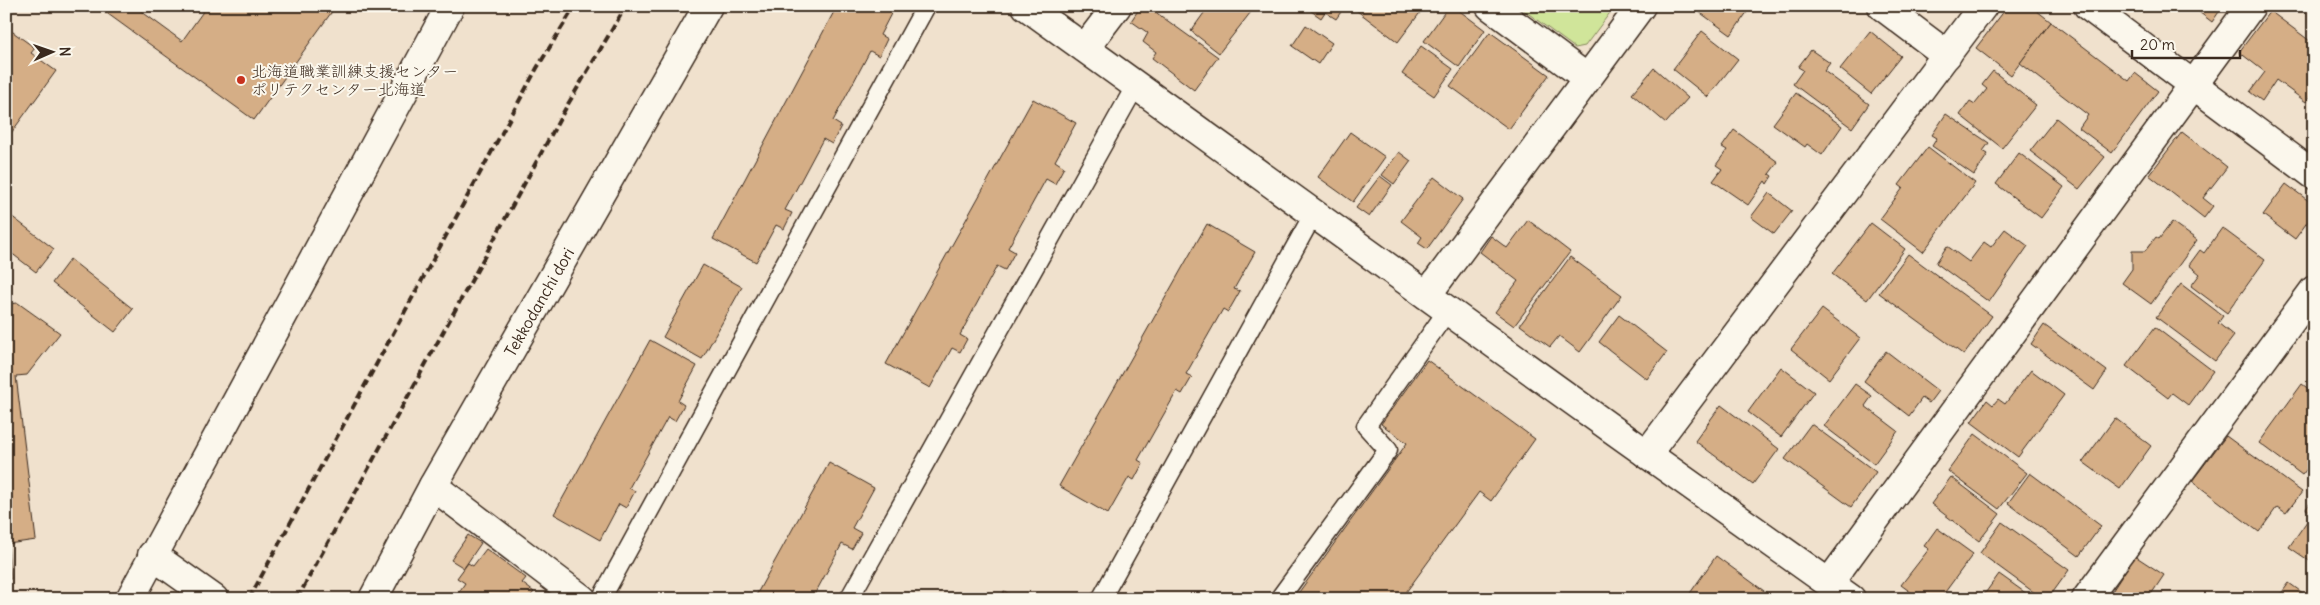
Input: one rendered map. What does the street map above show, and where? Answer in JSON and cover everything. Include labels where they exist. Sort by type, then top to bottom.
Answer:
[{"type":"street","points":[[130,599],[152,555],[450,6]]},
{"type":"street","name":"Tekkodanchi dori","points":[[372,599],[433,486],[708,6]]},
{"type":"street","points":[[1026,6],[1851,599]]},
{"type":"street","points":[[1085,48],[1116,6]]},
{"type":"street","points":[[1490,6],[1587,78]]},
{"type":"street","points":[[1437,303],[1587,78],[1641,6]]},
{"type":"street","points":[[1882,6],[1947,55]]},
{"type":"street","points":[[1647,454],[1983,6]]},
{"type":"street","points":[[2088,6],[2314,175]]},
{"type":"street","points":[[1829,583],[2251,6]]},
{"type":"street","points":[[2086,599],[2314,290]]},
{"type":"street","points":[[433,486],[582,599]]},
{"type":"street","points":[[152,555],[214,599]]},
{"type":"lane","points":[[601,599],[926,6]]},
{"type":"lane","points":[[849,599],[1136,86]]},
{"type":"lane","points":[[1101,599],[1314,213]]},
{"type":"lane","points":[[1280,599],[1388,450],[1366,426],[1437,303]]},
{"type":"green space","points":[[1518,6],[1615,6],[1585,46],[1575,48]]},
{"type":"building","name":"北海道職業訓練支援センター ポリテクセンター北海道","points":[[97,6],[134,6],[182,41],[207,6],[336,6],[254,120]]},
{"type":"building","points":[[837,6],[895,6],[880,35],[887,39],[879,56],[870,51],[833,121],[841,126],[832,144],[823,139],[785,210],[792,213],[784,229],[776,225],[756,262],[713,239]]},
{"type":"building","points":[[1141,6],[1147,6],[1218,57],[1194,90],[1152,58],[1156,52],[1143,42],[1148,33],[1131,21]]},
{"type":"building","points":[[1209,6],[1251,6],[1254,8],[1219,53],[1191,31]]},
{"type":"building","points":[[1304,6],[1345,6],[1336,19],[1325,12],[1321,18]]},
{"type":"building","points":[[1359,6],[1425,6],[1398,42],[1356,10]]},
{"type":"building","points":[[1449,6],[1453,6],[1485,30],[1459,67],[1424,41]]},
{"type":"building","points":[[1691,6],[1748,6],[1750,8],[1731,35]]},
{"type":"building","points":[[2008,6],[2031,6],[2051,22],[2011,75],[1976,48]]},
{"type":"building","points":[[2191,6],[2223,6],[2212,22]]},
{"type":"building","points":[[2270,11],[2314,44],[2314,91],[2306,102],[2276,80],[2262,101],[2250,92],[2265,72],[2239,52]]},
{"type":"building","points":[[2051,22],[2129,81],[2135,73],[2158,91],[2112,153],[2079,128],[2088,115],[2020,63]]},
{"type":"building","points":[[1306,25],[1332,43],[1318,64],[1292,46]]},
{"type":"building","points":[[6,27],[35,48],[31,53],[56,71],[6,140]]},
{"type":"building","points":[[1702,31],[1738,59],[1708,97],[1673,69]]},
{"type":"building","points":[[1870,31],[1901,56],[1871,94],[1840,69]]},
{"type":"building","points":[[1490,32],[1549,75],[1509,129],[1450,86]]},
{"type":"building","points":[[1421,46],[1453,69],[1434,96],[1402,74]]},
{"type":"building","points":[[1811,50],[1830,63],[1824,71],[1869,104],[1852,128],[1793,84],[1803,70],[1798,67]]},
{"type":"building","points":[[1654,68],[1688,98],[1666,123],[1632,94]]},
{"type":"building","points":[[1993,71],[2036,105],[2002,148],[1960,115],[1970,101],[1975,104],[1987,89],[1982,85]]},
{"type":"building","points":[[1796,93],[1842,126],[1822,155],[1807,144],[1805,147],[1773,124]]},
{"type":"building","points":[[1033,99],[1076,123],[1055,161],[1064,167],[1055,184],[1046,179],[1008,248],[1015,252],[1005,270],[997,266],[960,335],[967,339],[960,352],[952,348],[930,388],[886,364]]},
{"type":"building","points":[[1946,114],[1989,143],[1983,151],[1988,154],[1974,175],[1932,146],[1937,138],[1932,135]]},
{"type":"building","points":[[2056,118],[2105,157],[2079,189],[2030,151]]},
{"type":"building","points":[[1734,130],[1778,162],[1769,174],[1772,176],[1767,184],[1765,181],[1748,205],[1713,181],[1722,169],[1716,165],[1727,150],[1722,147]]},
{"type":"building","points":[[1350,132],[1385,157],[1353,202],[1318,177]]},
{"type":"building","points":[[2182,132],[2227,167],[2203,198],[2213,206],[2204,218],[2149,175]]},
{"type":"building","points":[[1928,147],[1975,183],[1923,252],[1880,219],[1903,188],[1899,185]]},
{"type":"building","points":[[1399,152],[1411,161],[1394,184],[1382,175]]},
{"type":"building","points":[[2019,153],[2064,187],[2041,218],[1996,184]]},
{"type":"building","points":[[1380,176],[1392,185],[1369,217],[1356,208]]},
{"type":"building","points":[[1434,177],[1463,199],[1427,249],[1418,243],[1422,237],[1401,221]]},
{"type":"building","points":[[2286,184],[2314,205],[2314,213],[2295,239],[2263,215]]},
{"type":"building","points":[[1769,193],[1792,211],[1774,234],[1751,217]]},
{"type":"building","points":[[6,212],[54,249],[36,272],[6,249]]},
{"type":"building","points":[[1528,220],[1570,252],[1514,326],[1495,312],[1518,281],[1480,252],[1491,236],[1507,248]]},
{"type":"building","points":[[2172,222],[2197,240],[2151,304],[2122,283],[2132,269],[2132,251],[2145,251],[2156,237],[2159,239]]},
{"type":"building","points":[[1871,223],[1905,249],[1867,300],[1832,274]]},
{"type":"building","points":[[1207,224],[1255,252],[1234,289],[1240,291],[1228,312],[1223,309],[1186,374],[1192,377],[1182,394],[1177,391],[1138,460],[1143,463],[1134,480],[1129,477],[1108,514],[1059,486]]},
{"type":"building","points":[[2222,228],[2265,260],[2227,313],[2191,286],[2200,274],[2189,265],[2200,250],[2204,253]]},
{"type":"building","points":[[2005,229],[2028,246],[1989,302],[1936,263],[1947,246],[1969,262],[1984,242],[1991,247]]},
{"type":"building","points":[[1908,254],[1992,316],[1964,355],[1879,293]]},
{"type":"building","points":[[1570,257],[1622,295],[1580,352],[1559,336],[1550,347],[1520,325]]},
{"type":"building","points":[[70,259],[133,309],[115,332],[52,283]]},
{"type":"building","points":[[703,265],[742,287],[702,359],[663,337]]},
{"type":"building","points":[[2181,284],[2223,316],[2218,323],[2234,336],[2215,361],[2156,317]]},
{"type":"building","points":[[6,294],[8,304],[18,303],[60,333],[27,375],[16,376],[36,540],[8,544],[11,579],[6,579]]},
{"type":"building","points":[[1822,309],[1860,338],[1829,379],[1791,349]]},
{"type":"building","points":[[1619,315],[1667,352],[1647,379],[1599,342]]},
{"type":"building","points":[[2044,325],[2107,371],[2094,390],[2031,344]]},
{"type":"building","points":[[2155,327],[2213,371],[2188,405],[2172,393],[2168,398],[2126,366]]},
{"type":"building","points":[[650,340],[697,366],[678,401],[684,405],[675,421],[668,417],[629,488],[635,491],[626,508],[619,504],[600,540],[554,514]]},
{"type":"building","points":[[1886,351],[1938,391],[1929,403],[1922,398],[1909,416],[1864,381]]},
{"type":"building","points":[[1427,360],[1535,439],[1491,501],[1479,492],[1401,599],[1294,599],[1407,443],[1381,424]]},
{"type":"building","points":[[1781,367],[1814,392],[1781,437],[1748,412]]},
{"type":"building","points":[[2031,370],[2064,395],[2018,457],[1971,422],[1987,400],[1993,405],[1998,399],[2005,404]]},
{"type":"building","points":[[1855,384],[1872,396],[1865,406],[1898,431],[1874,464],[1824,426]]},
{"type":"building","points":[[2302,384],[2314,393],[2314,460],[2302,475],[2259,443]]},
{"type":"building","points":[[1721,405],[1779,449],[1753,484],[1695,441]]},
{"type":"building","points":[[2115,418],[2151,446],[2120,489],[2083,462]]},
{"type":"building","points":[[1811,424],[1876,472],[1851,507],[1785,459]]},
{"type":"building","points":[[1975,434],[2027,473],[1999,509],[1948,471]]},
{"type":"building","points":[[2226,436],[2302,492],[2286,513],[2277,507],[2259,532],[2192,481]]},
{"type":"building","points":[[829,463],[874,488],[852,528],[861,533],[852,549],[842,544],[812,599],[754,599]]},
{"type":"building","points":[[2030,473],[2101,526],[2079,556],[2008,503]]},
{"type":"building","points":[[1951,477],[2000,514],[1979,541],[1931,504]]},
{"type":"building","points":[[2314,497],[2314,564],[2289,547],[2312,514],[2306,509]]},
{"type":"building","points":[[2002,522],[2069,570],[2048,599],[2043,599],[1980,553]]},
{"type":"building","points":[[1937,528],[1973,554],[1940,599],[1920,599],[1901,585],[1929,549],[1924,546]]},
{"type":"building","points":[[468,535],[481,543],[464,568],[451,560]]},
{"type":"building","points":[[486,549],[526,578],[522,583],[534,592],[528,599],[455,598],[465,583],[457,578],[468,563],[473,566]]},
{"type":"building","points":[[1716,556],[1775,599],[1686,599]]},
{"type":"building","points":[[2135,556],[2164,575],[2148,599],[2107,599]]},
{"type":"building","points":[[1999,574],[2034,599],[1981,599]]},
{"type":"building","points":[[2289,583],[2311,599],[2277,599]]},
{"type":"building","points":[[1004,591],[1018,599],[1000,599]]},
{"type":"railway","points":[[249,599],[537,68],[575,6]]},
{"type":"railway","points":[[297,599],[568,104],[626,6]]},
{"type":"place","name":"北海道職業訓練支援センター ポリテクセンター北海道","points":[[241,80]]}]
